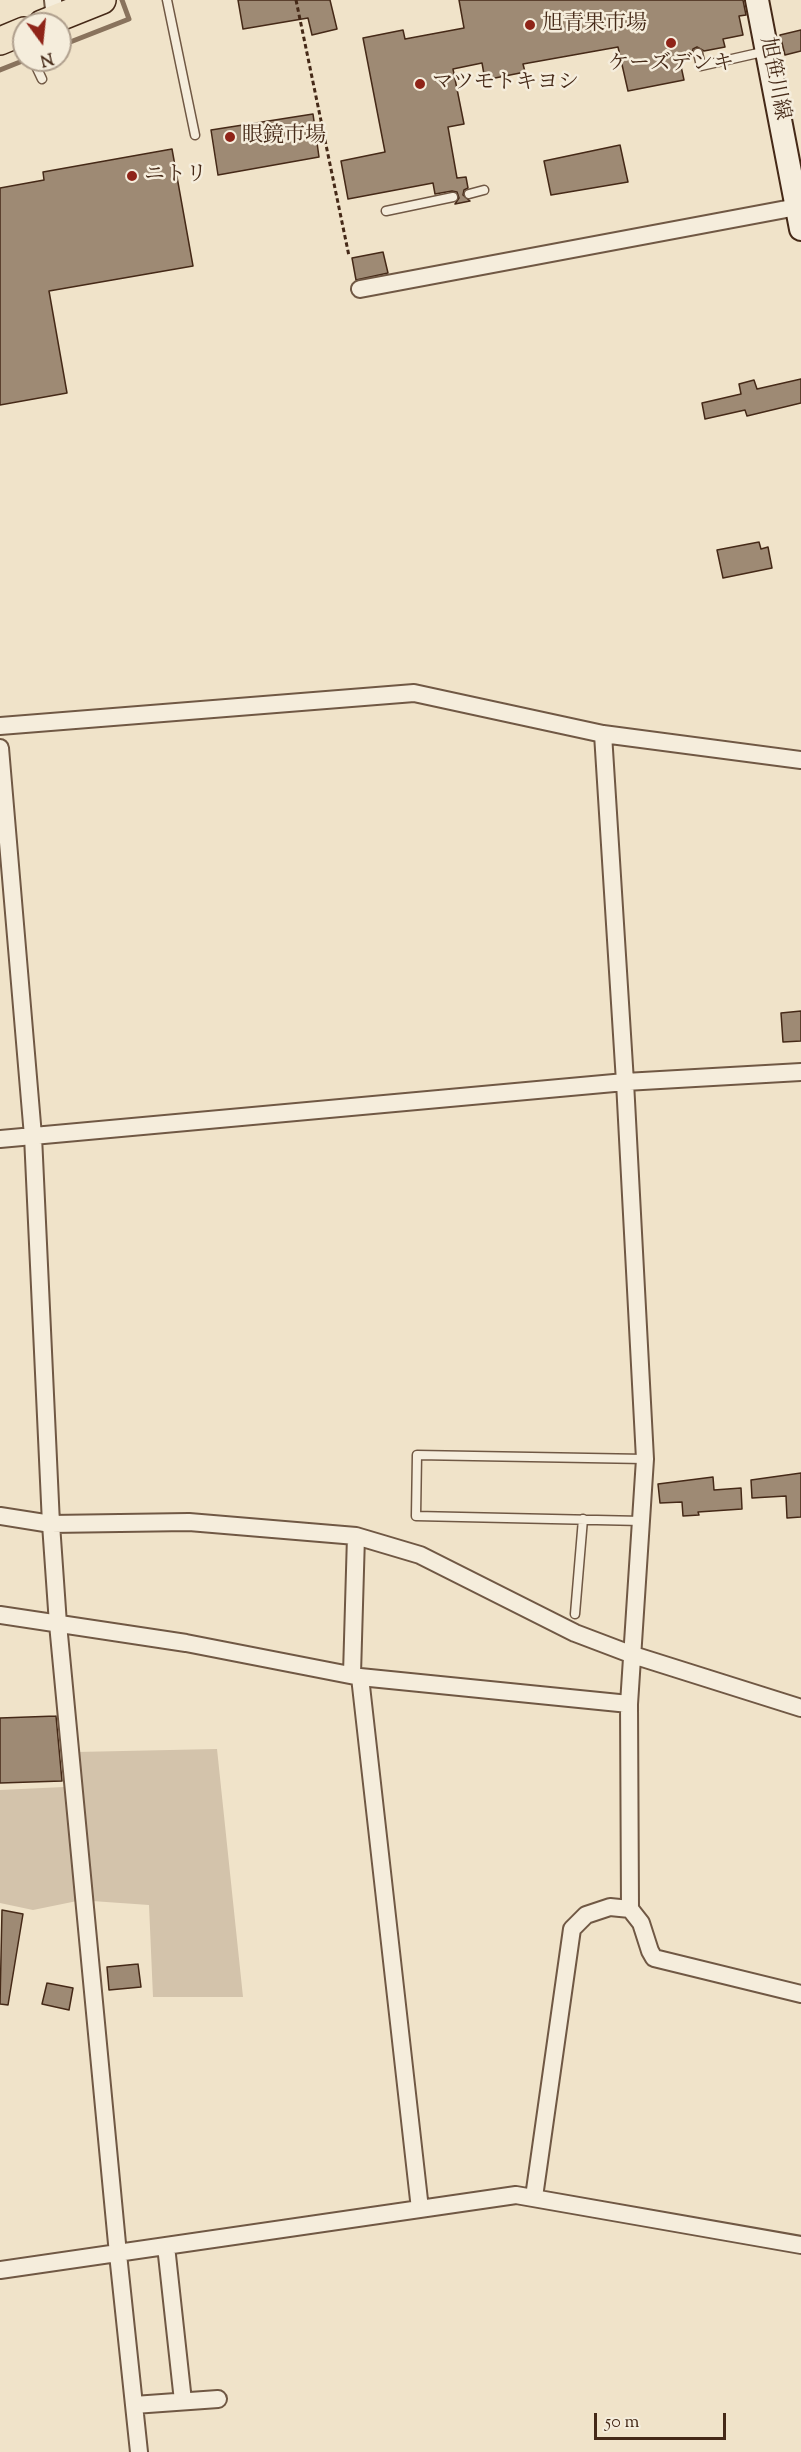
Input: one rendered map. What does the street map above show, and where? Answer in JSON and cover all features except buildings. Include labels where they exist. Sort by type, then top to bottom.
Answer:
[{"type":"highway","points":[[70,12],[102,0]]},
{"type":"main road","name":"旭笹川線","points":[[757,0],[801,229]]},
{"type":"street","points":[[360,289],[797,207]]},
{"type":"street","points":[[0,726],[414,693],[603,734],[801,760]]},
{"type":"street","points":[[603,734],[625,1082],[645,1460],[628,1704],[630,1909],[641,1923],[654,1958],[801,1994]]},
{"type":"street","points":[[0,748],[33,1136],[51,1524],[58,1624],[139,2452]]},
{"type":"street","points":[[0,1138],[625,1082],[801,1072]]},
{"type":"street","points":[[0,1516],[51,1524],[189,1522],[356,1536],[420,1555],[575,1633],[633,1655],[801,1708]]},
{"type":"street","points":[[356,1536],[356,1675],[420,2209]]},
{"type":"street","points":[[0,1615],[186,1643],[356,1675],[628,1704]]},
{"type":"street","points":[[534,2197],[572,1929],[586,1915],[598,1909],[610,1907],[630,1909]]},
{"type":"street","points":[[0,2270],[516,2195],[801,2245]]},
{"type":"street","points":[[166,2246],[183,2401]]},
{"type":"street","points":[[134,2405],[218,2399]]},
{"type":"lane","points":[[167,0],[195,135]]},
{"type":"lane","points":[[698,53],[701,66],[767,51]]},
{"type":"lane","points":[[39,72],[41,76]]},
{"type":"lane","points":[[469,194],[484,190]]},
{"type":"lane","points":[[386,211],[453,197]]},
{"type":"lane","points":[[642,1521],[416,1516],[417,1455],[645,1460]]},
{"type":"lane","points":[[575,1614],[583,1520]]},
{"type":"path","points":[[296,0],[349,256]]},
{"type":"shaded area","points":[[217,1749],[243,1997],[153,1997],[149,1905],[92,1901],[76,1752]]},
{"type":"shaded area","points":[[64,1787],[77,1901],[33,1910],[0,1903],[0,1790]]},
{"type":"waterway","points":[[72,41],[129,19],[122,0]]},
{"type":"waterway","points":[[0,70],[12,65]]},
{"type":"place","name":"旭青果市場","points":[[530,25]]},
{"type":"place","name":"ケーズデンキ","points":[[671,43]]},
{"type":"place","name":"マツモトキヨシ","points":[[420,84]]},
{"type":"place","name":"眼鏡市場","points":[[230,137]]},
{"type":"place","name":"ニトリ","points":[[132,176]]}]
